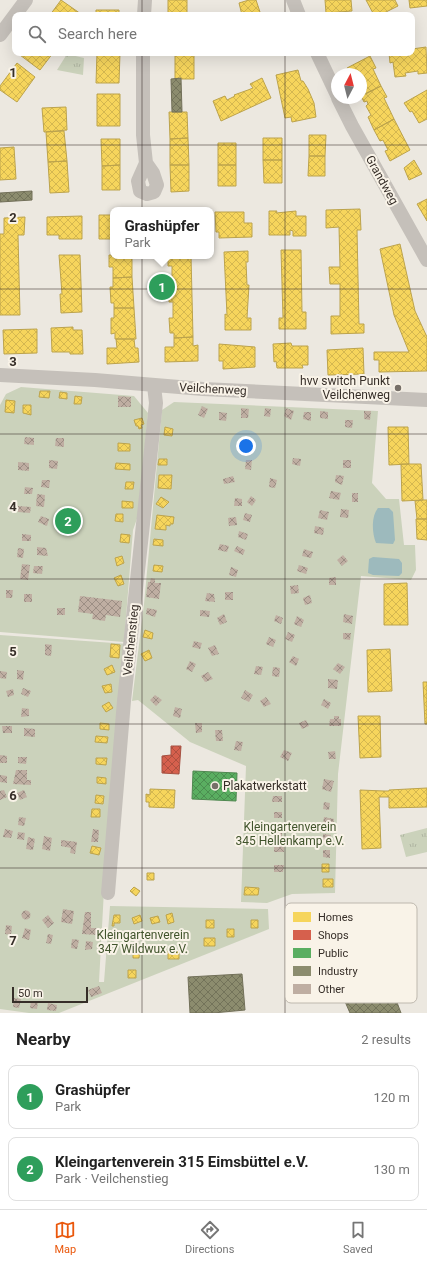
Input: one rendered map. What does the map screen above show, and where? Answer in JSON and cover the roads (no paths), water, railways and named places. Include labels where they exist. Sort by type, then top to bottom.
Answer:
[{"type":"street","points":[[17,12],[26,0]]},
{"type":"street","points":[[144,12],[145,0]]},
{"type":"street","points":[[293,0],[298,12]]},
{"type":"street","points":[[0,35],[12,19]]},
{"type":"street","points":[[143,56],[142,135],[146,163]]},
{"type":"street","points":[[318,56],[331,82]]},
{"type":"street","name":"Grandweg","points":[[341,104],[352,126],[423,246],[427,260]]},
{"type":"street","name":"Veilchenweg","points":[[2,379],[94,380],[154,386],[427,400]]},
{"type":"street","name":"Veilchenstieg","points":[[108,893],[124,700],[156,403],[154,386]]},
{"type":"water","points":[[378,508],[389,508],[393,512],[395,540],[393,544],[376,543],[373,520]]},
{"type":"water","points":[[373,557],[399,559],[402,563],[402,573],[399,576],[373,575],[368,573],[369,559]]},
{"type":"place","name":"Grashüpfer","points":[[162,287]]},
{"type":"place","name":"hvv switch Punkt Veilchenweg","points":[[398,388]]},
{"type":"place","name":"Kleingartenverein 315 Eimsbüttel e.V.","points":[[68,521]]},
{"type":"place","name":"Plakatwerkstatt","points":[[215,786]]},
{"type":"park label","name":"Kleingartenverein 345 Hellenkamp e.V.","points":[[290,834]]},
{"type":"park label","name":"Kleingartenverein 347 Wildwux e.V.","points":[[143,942]]}]
